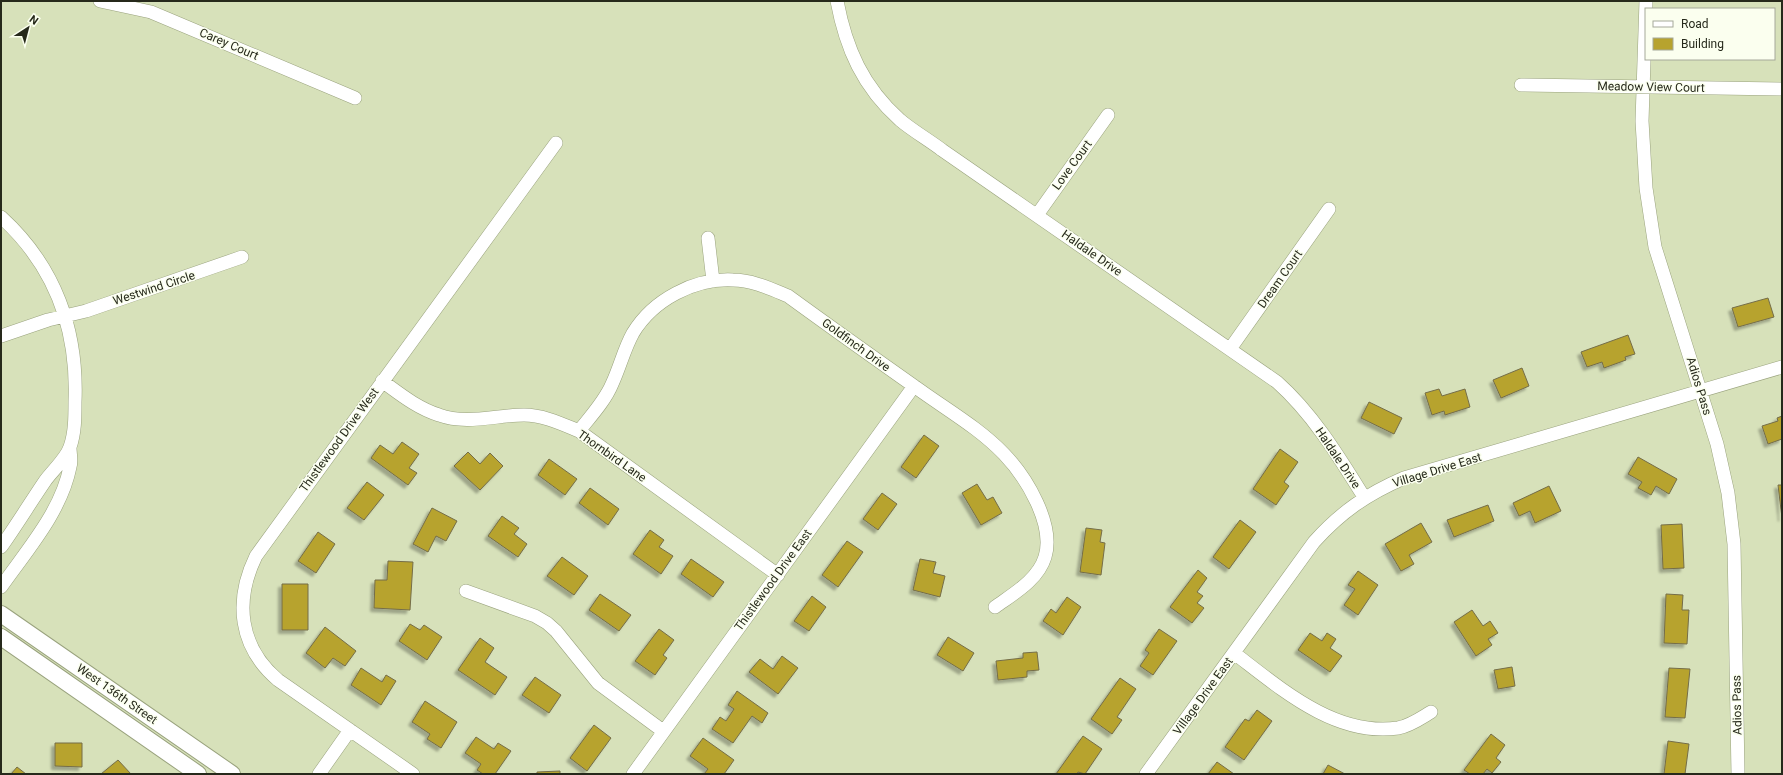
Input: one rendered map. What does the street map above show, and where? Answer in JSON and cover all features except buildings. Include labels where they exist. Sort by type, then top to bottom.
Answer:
[{"type":"street","name":"Carey Court","points":[[100,1],[151,12],[355,98]]},
{"type":"street","name":"Haldale Drive","points":[[837,1],[846,42],[858,68],[886,106],[901,120],[925,138],[1277,382],[1296,399],[1311,418],[1364,497]]},
{"type":"street","name":"Adios Pass","points":[[1645,29],[1642,121],[1646,188],[1655,247],[1701,390],[1717,444],[1728,493],[1734,544],[1738,774]]},
{"type":"street","name":"Meadow View Court","points":[[1521,85],[1782,89]]},
{"type":"street","name":"Love Court","points":[[1037,215],[1108,115]]},
{"type":"street","name":"Thistlewood Drive West","points":[[350,730],[278,680],[265,669],[254,655],[245,629],[243,590],[256,556],[556,143]]},
{"type":"street","name":"Dream Court","points":[[1230,349],[1328,209]]},
{"type":"street","points":[[1,217],[32,250],[55,288],[70,329],[76,377],[74,425],[70,448],[71,466],[61,496],[37,535],[1,587]]},
{"type":"street","points":[[708,238],[713,281]]},
{"type":"street","name":"Westwind Circle","points":[[1,336],[86,311],[242,257]]},
{"type":"street","name":"Goldfinch Drive","points":[[580,431],[612,386],[634,333],[647,315],[669,297],[691,286],[713,281],[734,280],[763,286],[788,296],[972,427],[1004,454],[1022,476],[1040,510],[1048,538],[1045,558],[1040,567],[1022,588],[994,607]]},
{"type":"street","name":"Village Drive East","points":[[1146,774],[1314,542],[1344,512],[1364,497],[1404,478],[1782,367]]},
{"type":"street","name":"Thornbird Lane","points":[[382,381],[416,405],[440,416],[467,418],[525,415],[554,420],[580,431],[778,575]]},
{"type":"street","name":"Thistlewood Drive East","points":[[633,774],[914,386]]},
{"type":"street","points":[[1,547],[45,481],[70,448]]},
{"type":"street","points":[[466,591],[535,616],[547,623],[556,631],[598,683],[663,731]]},
{"type":"street","name":"West 136th Street","points":[[1,614],[232,774]]},
{"type":"street","name":"West 136th Street","points":[[1,637],[198,774]]},
{"type":"street","points":[[1234,653],[1310,708],[1347,722],[1368,727],[1400,728],[1417,721],[1431,712]]},
{"type":"street","points":[[319,774],[350,730],[413,774]]}]
